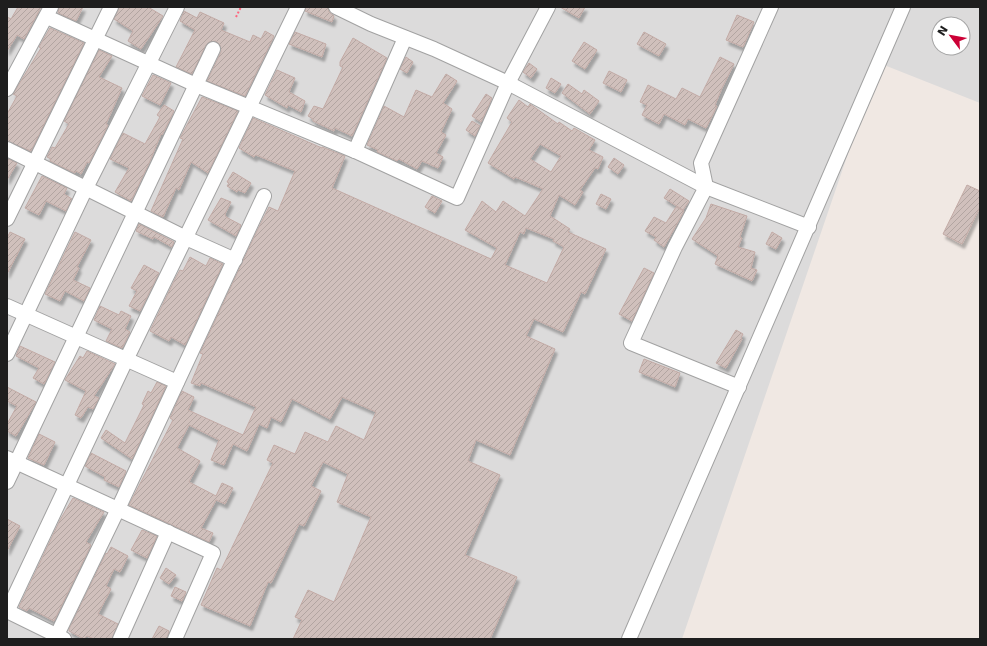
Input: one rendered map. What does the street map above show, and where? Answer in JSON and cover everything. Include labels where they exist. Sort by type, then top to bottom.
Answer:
[{"type":"street","points":[[7,219],[33,163],[96,39],[110,7]]},
{"type":"street","points":[[7,354],[86,188],[177,7]]},
{"type":"street","points":[[264,196],[59,638],[7,612],[126,360],[298,7]]},
{"type":"street","points":[[336,7],[371,24],[508,83],[706,188],[809,227]]},
{"type":"street","points":[[7,89],[49,12],[96,39],[196,85],[355,151],[457,198],[508,83],[548,7]]},
{"type":"street","points":[[739,387],[631,343],[675,247],[706,188],[701,163],[772,7]]},
{"type":"street","points":[[629,639],[809,227],[903,7]]},
{"type":"street","points":[[355,151],[405,38]]},
{"type":"street","points":[[7,482],[12,460],[136,213],[213,49]]},
{"type":"street","points":[[7,149],[186,238],[235,260]]},
{"type":"street","points":[[7,306],[177,382]]},
{"type":"street","points":[[12,460],[214,553],[176,639]]},
{"type":"street","points":[[120,639],[168,532]]},
{"type":"path","points":[[236,17],[240,7]]},
{"type":"shaded area","points":[[7,7],[980,7],[980,103],[879,63],[682,639],[7,639]]},
{"type":"building","points":[[18,7],[41,7],[24,39],[17,35],[7,51],[7,17],[11,19]]},
{"type":"building","points":[[59,7],[83,7],[76,21],[58,13]]},
{"type":"building","points":[[119,7],[148,7],[163,16],[141,49],[128,41],[133,31],[114,19]]},
{"type":"building","points":[[306,7],[328,7],[329,12],[334,16],[332,22],[305,11]]},
{"type":"building","points":[[560,7],[585,7],[579,18]]},
{"type":"building","points":[[184,11],[197,18],[200,12],[224,23],[221,30],[250,42],[253,35],[261,39],[265,31],[274,36],[245,96],[207,81],[221,52],[220,45],[216,41],[209,42],[206,45],[192,74],[176,67],[195,30],[180,21]]},
{"type":"building","points":[[737,15],[754,22],[743,47],[726,40]]},
{"type":"building","points":[[50,28],[84,43],[31,151],[7,141],[7,114],[17,96],[13,94],[41,48],[39,47]]},
{"type":"building","points":[[295,32],[326,44],[322,57],[289,44]]},
{"type":"building","points":[[644,32],[666,44],[659,56],[637,44]]},
{"type":"building","points":[[353,38],[387,58],[352,136],[335,128],[334,131],[313,121],[313,119],[308,116],[314,106],[323,109],[343,67],[340,66],[340,62]]},
{"type":"building","points":[[584,42],[597,50],[585,69],[572,61]]},
{"type":"building","points":[[99,50],[112,56],[99,77],[122,88],[106,124],[108,125],[89,163],[87,162],[81,174],[76,171],[75,173],[50,161],[51,159],[47,157],[52,147],[55,148],[69,124],[64,121]]},
{"type":"building","points":[[406,57],[413,62],[407,73],[400,69]]},
{"type":"building","points":[[720,57],[734,64],[722,88],[715,105],[717,106],[706,128],[688,119],[685,125],[664,114],[659,124],[642,115],[647,105],[640,102],[648,85],[676,99],[682,88],[700,97]]},
{"type":"building","points":[[529,63],[537,69],[531,78],[523,72]]},
{"type":"building","points":[[277,70],[295,78],[289,92],[305,101],[301,112],[288,105],[287,108],[265,95]]},
{"type":"building","points":[[609,71],[627,80],[621,92],[603,83]]},
{"type":"building","points":[[446,74],[457,81],[443,103],[452,109],[441,132],[446,135],[436,153],[443,157],[438,168],[422,161],[417,169],[399,159],[397,161],[377,152],[378,150],[367,145],[384,106],[404,117],[416,90],[432,97]]},
{"type":"building","points":[[153,75],[171,83],[160,105],[142,96]]},
{"type":"building","points":[[551,78],[561,84],[555,93],[546,88]]},
{"type":"building","points":[[568,84],[582,94],[584,90],[599,101],[590,114],[562,93]]},
{"type":"building","points":[[486,94],[492,98],[481,122],[472,116]]},
{"type":"building","points":[[202,97],[238,111],[208,173],[191,162],[179,190],[176,188],[163,217],[151,211],[183,139],[180,138]]},
{"type":"building","points":[[519,100],[528,107],[530,104],[558,124],[559,122],[572,131],[574,128],[595,140],[589,150],[603,157],[598,169],[595,168],[580,190],[583,192],[575,205],[559,195],[550,216],[570,229],[568,232],[606,249],[585,294],[581,292],[563,332],[534,319],[526,336],[555,349],[510,455],[476,440],[468,461],[500,475],[465,555],[517,577],[490,639],[293,639],[302,620],[295,617],[308,590],[334,602],[371,517],[337,502],[348,474],[323,462],[311,486],[321,491],[304,526],[299,524],[271,583],[268,582],[250,626],[201,605],[217,568],[221,570],[273,463],[267,460],[274,445],[295,454],[305,432],[328,442],[336,426],[364,440],[376,412],[342,397],[330,419],[292,399],[281,422],[271,417],[267,428],[259,424],[247,451],[233,444],[224,465],[211,460],[219,440],[189,425],[177,448],[200,461],[189,482],[216,496],[222,483],[233,488],[225,504],[216,500],[201,528],[213,533],[209,542],[129,505],[173,420],[170,418],[182,391],[194,397],[188,410],[243,435],[256,407],[201,383],[200,386],[191,383],[203,354],[200,353],[256,233],[269,207],[278,211],[295,171],[256,155],[254,157],[239,148],[253,118],[322,148],[345,156],[332,188],[491,259],[497,248],[465,230],[482,201],[496,212],[503,201],[525,216],[543,189],[515,177],[514,179],[488,163],[512,122],[507,118]],"holes":[[[540,144],[561,156],[551,172],[530,159]],[[526,228],[554,239],[553,241],[564,247],[547,283],[505,265],[520,232],[524,234]]]},
{"type":"building","points":[[164,105],[174,111],[162,135],[161,134],[131,201],[115,192],[129,168],[110,159],[123,133],[145,144],[160,117],[157,115]]},
{"type":"building","points":[[472,121],[480,126],[475,136],[466,130]]},
{"type":"building","points":[[7,158],[17,163],[7,180]]},
{"type":"building","points":[[614,158],[624,165],[618,174],[608,167]]},
{"type":"building","points":[[233,172],[251,183],[245,193],[238,190],[237,192],[227,186],[229,183],[227,182]]},
{"type":"building","points":[[42,176],[67,188],[64,194],[72,199],[66,211],[46,201],[39,215],[25,208]]},
{"type":"building","points":[[967,185],[980,191],[980,207],[962,244],[943,234]]},
{"type":"building","points":[[670,189],[689,201],[683,210],[664,198]]},
{"type":"building","points":[[601,194],[611,199],[606,209],[596,204]]},
{"type":"building","points":[[432,196],[442,201],[435,213],[425,207]]},
{"type":"building","points":[[221,198],[231,202],[225,214],[226,217],[241,225],[236,236],[208,220]]},
{"type":"building","points":[[711,204],[747,216],[740,237],[742,238],[738,247],[755,252],[751,268],[757,270],[752,281],[715,264],[718,256],[692,239],[706,218]]},
{"type":"building","points":[[676,207],[684,211],[664,247],[654,240],[656,237],[645,231],[654,217],[666,223]]},
{"type":"building","points":[[139,224],[174,242],[172,247],[154,237],[153,239],[136,231]]},
{"type":"building","points":[[10,232],[25,239],[7,274],[7,238]]},
{"type":"building","points":[[75,232],[91,240],[77,267],[79,268],[73,280],[90,288],[84,301],[65,291],[60,301],[45,294]]},
{"type":"building","points":[[772,232],[782,238],[776,249],[766,244]]},
{"type":"building","points":[[190,257],[206,266],[210,258],[223,264],[185,345],[171,337],[169,341],[150,331],[176,277],[180,270],[183,271]]},
{"type":"building","points":[[144,265],[159,273],[140,311],[129,306],[137,291],[131,288]]},
{"type":"building","points":[[644,268],[654,273],[632,321],[619,314]]},
{"type":"building","points":[[100,306],[119,315],[121,311],[131,316],[125,329],[130,332],[122,348],[106,341],[112,329],[94,320]]},
{"type":"building","points":[[736,330],[743,334],[742,339],[726,368],[716,363]]},
{"type":"building","points":[[20,346],[55,362],[44,384],[33,378],[39,368],[16,356]]},
{"type":"building","points":[[87,351],[115,364],[94,396],[99,398],[93,409],[88,407],[81,418],[75,415],[86,391],[65,380],[80,356],[83,358]]},
{"type":"building","points":[[644,359],[680,373],[675,387],[639,372]]},
{"type":"building","points":[[157,382],[166,386],[132,459],[101,438],[106,430],[125,443],[144,405],[142,404],[148,391],[151,393]]},
{"type":"building","points":[[7,387],[36,402],[16,436],[7,431],[7,424],[17,406],[7,401]]},
{"type":"building","points":[[39,434],[55,442],[44,465],[28,458]]},
{"type":"building","points":[[91,453],[126,471],[119,487],[104,480],[105,477],[85,466]]},
{"type":"building","points":[[73,498],[104,512],[86,542],[91,545],[54,621],[29,608],[27,611],[19,607],[60,520]]},
{"type":"building","points":[[7,519],[20,526],[7,551]]},
{"type":"building","points":[[142,530],[157,536],[147,558],[131,550]]},
{"type":"building","points":[[111,547],[128,556],[120,572],[114,569],[106,586],[111,589],[98,614],[118,624],[112,639],[94,639],[87,636],[84,639],[69,631],[69,629],[106,553],[107,554]]},
{"type":"building","points":[[166,568],[176,575],[169,584],[160,578]]},
{"type":"building","points":[[175,587],[186,592],[182,601],[171,596]]},
{"type":"building","points":[[159,626],[169,631],[167,639],[152,639]]}]
